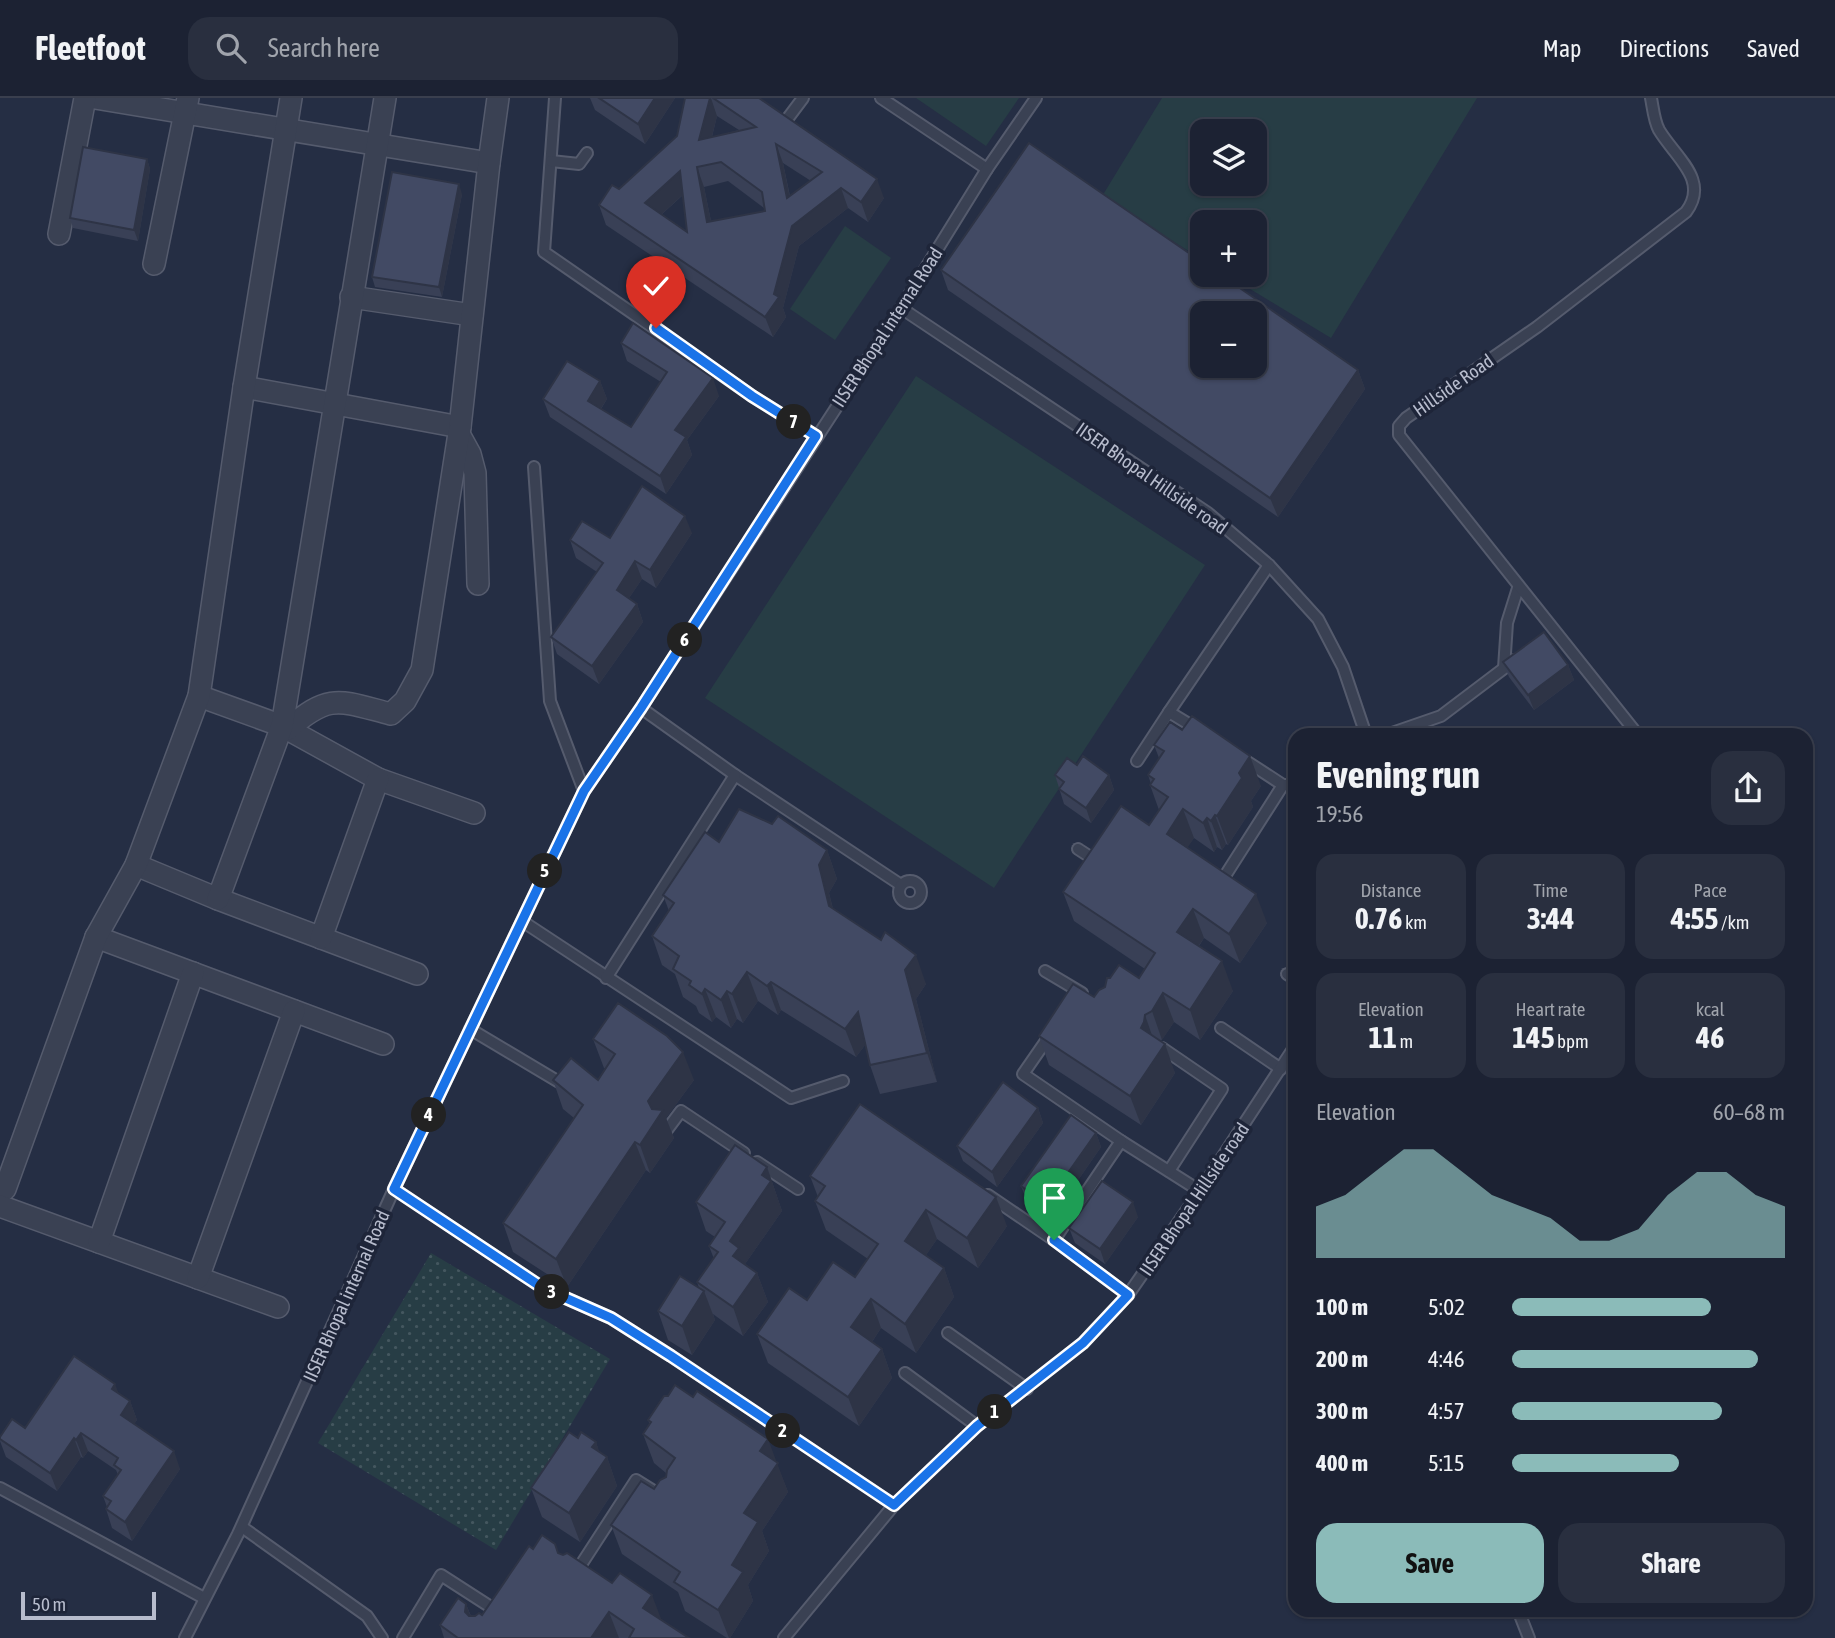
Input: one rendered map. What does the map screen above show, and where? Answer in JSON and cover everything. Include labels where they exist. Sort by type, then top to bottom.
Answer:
[{"type":"street","points":[[59,234],[85,98]]},
{"type":"street","points":[[95,98],[186,105],[285,129],[489,163]]},
{"type":"street","points":[[0,1193],[5,1189],[96,937],[136,865],[200,696],[244,387],[291,98]]},
{"type":"street","points":[[218,899],[285,727],[351,297],[385,98]]},
{"type":"street","points":[[285,727],[309,711],[333,703],[346,702],[391,715],[415,687],[422,670],[459,430],[498,98]]},
{"type":"street","points":[[153,264],[186,105]]},
{"type":"street","points":[[351,297],[472,315]]},
{"type":"street","points":[[244,387],[459,430]]},
{"type":"street","points":[[459,430],[475,473],[478,584]]},
{"type":"street","points":[[200,696],[285,727],[378,779],[474,813]]},
{"type":"street","points":[[321,938],[378,779]]},
{"type":"street","points":[[136,865],[417,974]]},
{"type":"street","points":[[96,937],[383,1044]]},
{"type":"street","points":[[99,1242],[193,973]]},
{"type":"street","points":[[198,1278],[294,1011]]},
{"type":"street","points":[[0,1206],[278,1307]]},
{"type":"lane","points":[[555,98],[544,252],[752,396],[816,436]]},
{"type":"lane","points":[[785,122],[803,98]]},
{"type":"lane","points":[[881,98],[987,169]]},
{"type":"lane","name":"IISER Bhopal internal Road","points":[[185,1638],[242,1527],[394,1189],[584,791],[641,708],[901,307],[987,169],[1036,98]]},
{"type":"lane","name":"Hillside Road","points":[[1632,728],[1518,588],[1399,435],[1399,426],[1406,418],[1537,327],[1686,212],[1694,201],[1695,183],[1658,128],[1651,98]]},
{"type":"lane","points":[[551,161],[579,164],[587,153]]},
{"type":"lane","name":"IISER Bhopal Hillside road","points":[[901,307],[1208,513],[1269,565],[1318,619],[1343,667],[1364,728]]},
{"type":"lane","points":[[534,467],[550,701],[584,791]]},
{"type":"lane","points":[[1137,761],[1269,565]]},
{"type":"lane","points":[[1504,668],[1507,623],[1518,588]]},
{"type":"lane","points":[[1544,638],[1553,631]]},
{"type":"lane","points":[[1406,728],[1441,716],[1524,653]]},
{"type":"lane","points":[[641,708],[735,775],[901,885]]},
{"type":"lane","points":[[1169,712],[1203,734]]},
{"type":"lane","points":[[1237,756],[1288,784]]},
{"type":"lane","points":[[606,978],[735,775]]},
{"type":"lane","points":[[1223,879],[1288,786]]},
{"type":"lane","points":[[1078,849],[1098,862]]},
{"type":"lane","points":[[522,921],[791,1098],[843,1080]]},
{"type":"lane","points":[[1045,971],[1089,998]]},
{"type":"lane","points":[[1072,1002],[1079,992]]},
{"type":"lane","points":[[1058,1023],[1023,1074],[1200,1191]]},
{"type":"lane","points":[[1221,1028],[1281,1069]]},
{"type":"lane","points":[[470,1029],[566,1086]]},
{"type":"lane","points":[[1161,1048],[1222,1089],[1169,1171]]},
{"type":"lane","name":"IISER Bhopal Hillside road","points":[[784,1638],[894,1505],[977,1426],[1083,1343],[1128,1295],[1288,1058]]},
{"type":"lane","points":[[666,1131],[681,1111],[799,1189]]},
{"type":"lane","points":[[1054,1240],[1121,1141]]},
{"type":"lane","points":[[977,1187],[1128,1295]]},
{"type":"lane","points":[[394,1189],[543,1288],[611,1318],[894,1505]]},
{"type":"lane","points":[[948,1333],[1027,1388]]},
{"type":"lane","points":[[905,1373],[977,1426]]},
{"type":"lane","points":[[573,1576],[636,1480],[659,1494]]},
{"type":"lane","points":[[0,1488],[204,1598]]},
{"type":"lane","points":[[596,1520],[606,1527]]},
{"type":"lane","points":[[242,1527],[367,1616],[382,1638]]},
{"type":"lane","points":[[403,1638],[441,1575],[501,1612],[495,1620]]},
{"type":"lane","points":[[1521,1617],[1529,1638]]},
{"type":"shaded area","points":[[916,98],[1019,98],[986,146]]},
{"type":"shaded area","points":[[1162,98],[1477,98],[1331,338],[1247,287],[1267,287],[1267,210],[1190,210],[1190,252],[1101,198]]},
{"type":"shaded area","points":[[845,226],[891,258],[835,340],[790,309]]},
{"type":"shaded area","points":[[916,376],[1205,565],[994,888],[705,698]]},
{"type":"shaded area","points":[[431,1253],[610,1359],[496,1550],[318,1443]]},
{"type":"building","points":[[599,98],[655,98],[638,124]]},
{"type":"building","points":[[685,98],[710,98],[699,140],[756,127],[713,98],[759,98],[877,179],[861,202],[841,188],[792,226],[774,294],[779,297],[765,317],[599,205],[612,185],[619,189],[677,136]],"holes":[[[776,144],[822,172],[787,198]],[[721,162],[762,192],[765,211],[707,222],[697,167]],[[680,171],[687,232],[645,203]]]},
{"type":"building","points":[[1029,143],[1190,254],[1190,287],[1238,287],[1258,301],[1190,301],[1190,378],[1267,378],[1267,307],[1358,370],[1270,498],[941,270]]},
{"type":"building","points":[[83,147],[147,159],[134,230],[70,218]]},
{"type":"building","points":[[392,172],[459,184],[439,287],[372,277]]},
{"type":"building","points":[[633,323],[713,378],[675,430],[686,437],[660,476],[543,399],[567,361],[600,381],[588,401],[631,427],[667,372],[621,343]]},
{"type":"building","points":[[642,486],[685,516],[650,570],[635,561],[617,590],[637,604],[592,666],[551,637],[603,563],[570,540],[582,521],[610,538]]},
{"type":"building","points":[[1544,632],[1568,665],[1528,695],[1503,662]]},
{"type":"building","points":[[1192,716],[1250,756],[1239,773],[1242,778],[1217,816],[1211,821],[1207,818],[1203,823],[1183,809],[1167,834],[1256,894],[1229,934],[1193,909],[1177,932],[1222,961],[1190,1010],[1163,993],[1152,1011],[1145,1015],[1141,1028],[1165,1044],[1130,1096],[1039,1036],[1073,984],[1094,997],[1105,987],[1107,978],[1110,978],[1119,965],[1139,978],[1155,953],[1063,892],[1121,806],[1149,825],[1168,797],[1150,785],[1154,779],[1148,775],[1164,751],[1154,745],[1170,722],[1182,730]]},
{"type":"building","points":[[1083,756],[1109,775],[1086,808],[1059,789],[1064,782],[1055,775],[1067,758],[1077,765]]},
{"type":"building","points":[[739,809],[772,824],[778,816],[827,850],[819,865],[829,906],[881,940],[885,932],[916,955],[905,970],[927,1053],[870,1065],[858,1012],[845,1029],[771,982],[767,986],[747,972],[732,994],[727,991],[721,1000],[705,989],[702,994],[689,985],[691,981],[673,969],[679,956],[652,936],[674,903],[663,895],[705,832],[719,842]]},
{"type":"building","points":[[618,1003],[667,1036],[683,1052],[648,1101],[652,1109],[663,1110],[640,1145],[635,1142],[556,1259],[503,1223],[583,1105],[553,1080],[571,1058],[598,1080],[615,1054],[593,1039]]},
{"type":"building","points":[[1003,1082],[1038,1108],[992,1172],[957,1146]]},
{"type":"building","points":[[860,1104],[996,1197],[967,1238],[926,1210],[905,1241],[944,1268],[905,1324],[871,1299],[851,1327],[882,1349],[848,1397],[757,1334],[789,1288],[807,1300],[833,1262],[855,1277],[878,1244],[815,1201],[825,1186],[810,1176]]},
{"type":"building","points":[[1071,1115],[1096,1133],[1046,1204],[1021,1186]]},
{"type":"building","points":[[735,1145],[767,1167],[762,1175],[771,1181],[730,1241],[739,1248],[733,1256],[757,1273],[733,1307],[697,1282],[718,1252],[709,1246],[725,1222],[696,1202]]},
{"type":"building","points":[[1102,1181],[1133,1202],[1100,1249],[1069,1228]]},
{"type":"building","points":[[680,1276],[704,1291],[682,1326],[658,1311]]},
{"type":"building","points":[[74,1356],[115,1384],[112,1389],[130,1401],[121,1415],[174,1451],[125,1522],[106,1509],[111,1501],[103,1496],[121,1470],[114,1465],[118,1458],[81,1433],[76,1440],[74,1438],[50,1473],[0,1439],[12,1419],[25,1428]]},
{"type":"building","points":[[675,1385],[693,1397],[697,1391],[768,1439],[760,1451],[778,1463],[744,1513],[758,1522],[732,1565],[743,1572],[718,1610],[674,1582],[680,1572],[611,1525],[641,1481],[654,1489],[660,1480],[666,1477],[675,1458],[643,1434],[651,1422],[648,1420]]},
{"type":"building","points":[[569,1432],[578,1438],[581,1432],[596,1442],[592,1447],[607,1457],[569,1513],[531,1488]]},
{"type":"building","points":[[542,1535],[555,1544],[558,1553],[567,1553],[612,1583],[620,1573],[652,1595],[643,1608],[689,1638],[629,1638],[634,1629],[609,1612],[591,1638],[458,1638],[440,1625],[458,1598],[466,1604],[465,1612],[469,1616],[479,1613],[482,1615],[529,1546],[533,1549]]},
{"type":"route","points":[[656,328],[752,396],[816,436],[641,708],[584,791],[394,1189],[543,1288],[611,1318],[894,1505],[977,1426],[1083,1343],[1128,1295],[1054,1240]]}]
